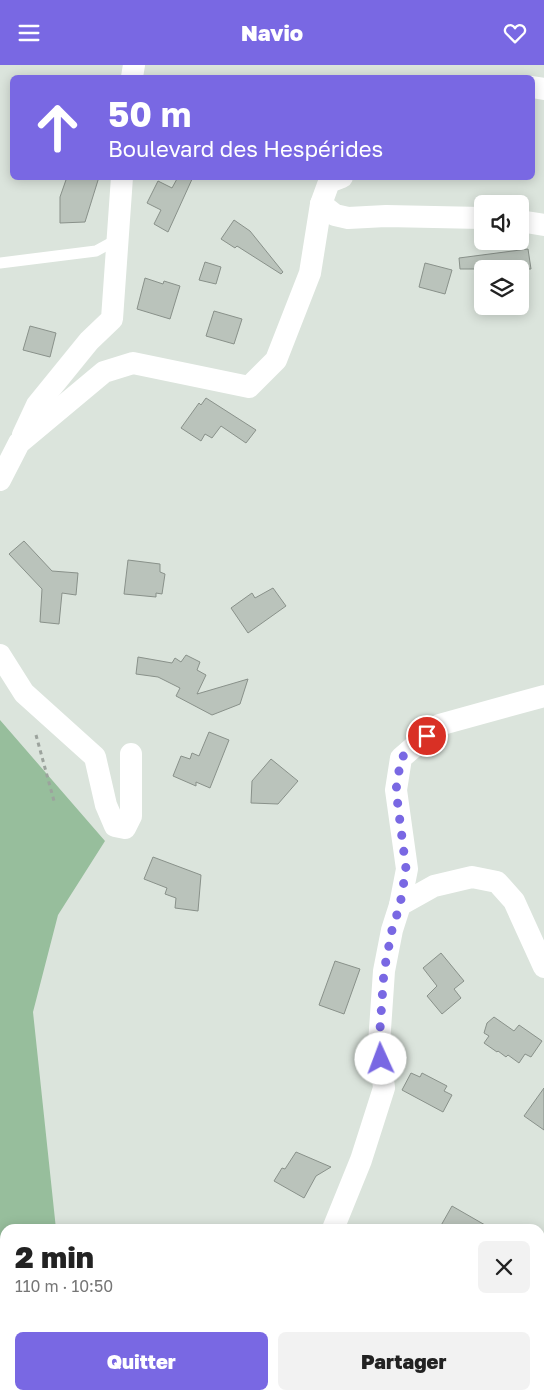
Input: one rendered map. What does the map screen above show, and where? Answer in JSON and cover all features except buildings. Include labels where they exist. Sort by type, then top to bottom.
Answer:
[{"type":"street","points":[[0,480],[37,405],[89,341],[112,319],[122,180]]},
{"type":"street","points":[[19,443],[104,372],[133,363],[249,387],[276,360],[310,273],[320,204],[329,182],[334,180]]},
{"type":"street","points":[[320,204],[335,215],[348,218],[386,216],[474,218]]},
{"type":"street","points":[[529,222],[544,225]]},
{"type":"street","points":[[0,655],[24,693],[95,757],[109,812],[115,826],[125,829],[131,816],[131,754]]},
{"type":"street","points":[[335,1224],[361,1160],[384,1089],[379,1044],[384,971],[392,930],[400,905],[406,869],[396,790],[401,758],[440,725],[544,697]]},
{"type":"street","points":[[400,905],[434,885],[472,877],[497,882],[514,901],[544,967]]},
{"type":"lane","points":[[2,265],[96,251],[118,239]]},
{"type":"path","points":[[34,728],[54,801]]},
{"type":"green space","points":[[0,720],[105,841],[58,915],[33,1012],[55,1224],[0,1224]]},
{"type":"route","points":[[381,1059],[379,1044],[384,971],[392,930],[400,905],[406,869],[396,790],[401,758],[427,736]]}]
